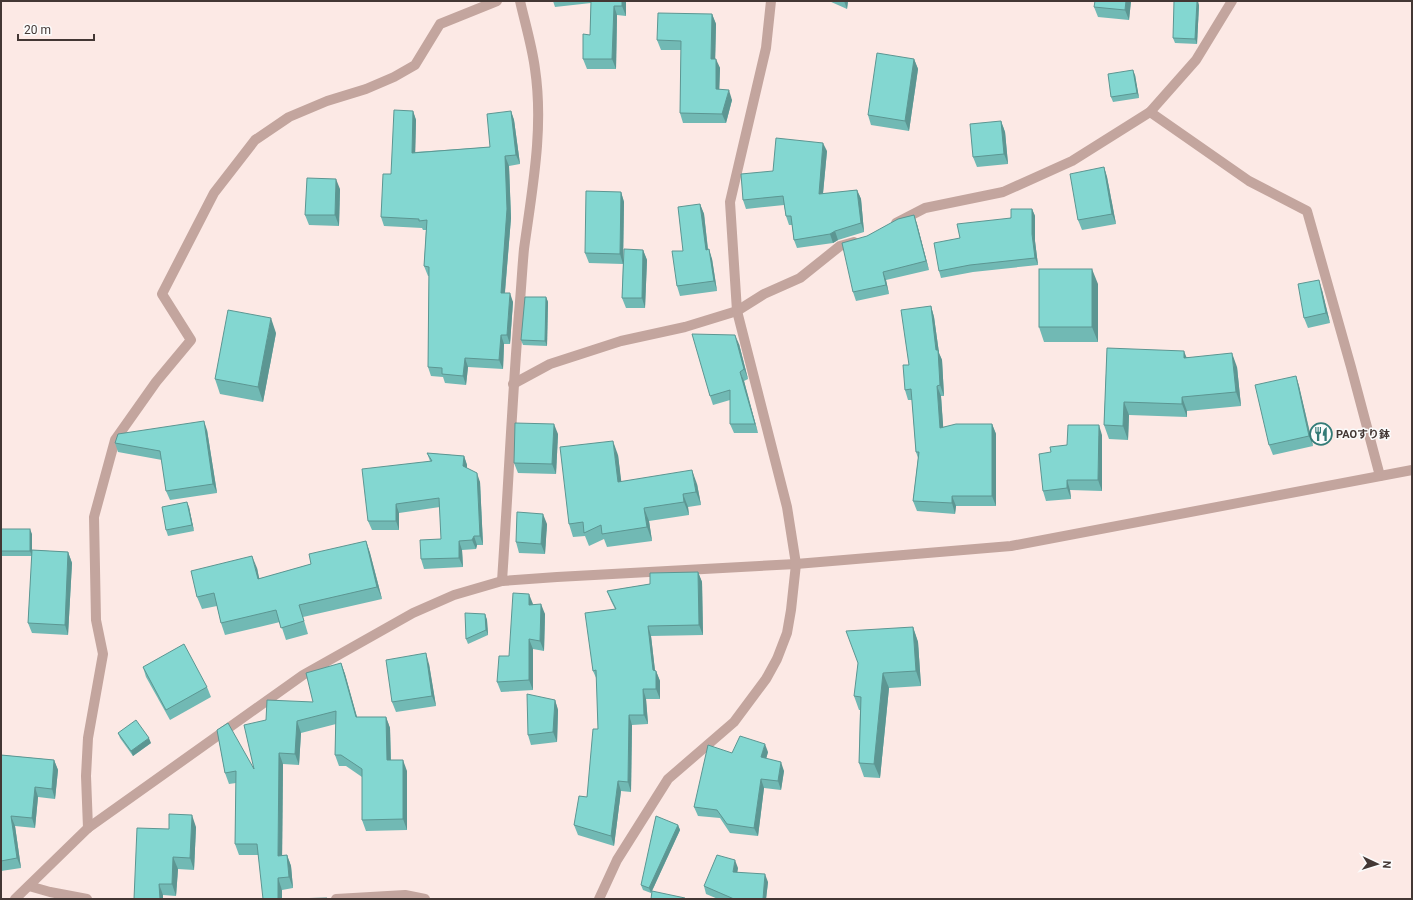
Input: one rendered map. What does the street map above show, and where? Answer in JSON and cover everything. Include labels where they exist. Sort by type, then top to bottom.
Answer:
[{"type":"street","points":[[88,828],[86,776],[88,738],[103,654],[96,620],[94,517],[115,440],[156,382],[191,340],[162,294],[214,193],[255,140],[289,117],[327,101],[366,89],[394,77],[415,65],[440,24],[497,1]]},
{"type":"street","points":[[502,581],[509,485],[513,384],[524,250],[532,200],[538,145],[538,103],[535,69],[520,1]]},
{"type":"street","points":[[599,899],[617,860],[668,779],[734,722],[766,679],[777,660],[787,633],[796,564],[787,507],[738,311],[730,202],[766,48],[771,1]]},
{"type":"street","points":[[886,228],[925,208],[1003,192],[1072,161],[1150,112],[1196,60],[1232,1]]},
{"type":"street","points":[[1150,112],[1249,181],[1307,211],[1380,476]]},
{"type":"street","points":[[513,384],[550,364],[620,341],[685,327],[738,311],[764,294],[800,278],[840,246],[867,238]]},
{"type":"street","points":[[16,899],[88,828],[302,675],[413,613],[454,595],[502,581],[557,576],[796,564],[1011,546],[1412,470]]},
{"type":"street","points":[[29,886],[50,892],[87,899]]},
{"type":"street","points":[[336,899],[405,895],[425,899]]},
{"type":"building","points":[[591,1],[622,1],[622,6],[614,6],[612,59],[583,59],[583,34],[590,35]]},
{"type":"building","points":[[1095,1],[1126,1],[1125,10],[1094,7]]},
{"type":"building","points":[[1174,1],[1197,1],[1195,39],[1173,38]]},
{"type":"building","points":[[658,13],[712,14],[711,59],[716,59],[716,89],[729,90],[722,114],[680,113],[681,41],[657,40]]},
{"type":"building","points":[[877,53],[914,59],[905,121],[868,115]]},
{"type":"building","points":[[1133,70],[1137,93],[1111,97],[1108,74]]},
{"type":"building","points":[[394,110],[413,111],[412,153],[490,147],[487,114],[511,111],[516,155],[505,156],[507,209],[501,293],[510,293],[507,335],[501,335],[499,360],[465,358],[463,376],[442,374],[442,368],[428,367],[429,267],[424,266],[427,220],[419,221],[419,219],[381,217],[383,174],[391,174]]},
{"type":"building","points":[[1001,121],[1004,154],[973,157],[970,124]]},
{"type":"building","points":[[776,138],[823,143],[819,194],[857,190],[861,223],[830,234],[794,240],[791,216],[786,216],[783,196],[743,200],[741,174],[773,171]]},
{"type":"building","points":[[1104,167],[1112,214],[1078,220],[1070,174]]},
{"type":"building","points":[[307,178],[336,179],[335,215],[305,215]]},
{"type":"building","points":[[586,191],[621,192],[620,254],[585,253]]},
{"type":"building","points":[[700,204],[706,250],[709,249],[714,281],[677,286],[672,251],[683,251],[678,207]]},
{"type":"building","points":[[1011,209],[1032,209],[1032,234],[1035,258],[970,265],[939,271],[934,243],[960,238],[957,224],[1011,218]]},
{"type":"building","points":[[914,215],[926,261],[883,272],[886,285],[853,292],[842,243],[867,236],[898,219]]},
{"type":"building","points":[[624,249],[643,250],[642,298],[622,298]]},
{"type":"building","points":[[1039,269],[1092,269],[1092,327],[1039,327]]},
{"type":"building","points":[[1319,280],[1326,313],[1304,318],[1298,284]]},
{"type":"building","points":[[525,297],[546,297],[545,341],[521,340]]},
{"type":"building","points":[[931,306],[936,350],[938,350],[940,385],[937,386],[940,428],[956,424],[992,424],[992,496],[952,496],[952,503],[913,501],[919,452],[916,452],[911,389],[905,390],[903,365],[909,365],[901,310]]},
{"type":"building","points":[[228,310],[271,318],[258,387],[215,379]]},
{"type":"building","points":[[692,334],[735,335],[744,369],[740,372],[755,424],[730,424],[730,390],[710,396]]},
{"type":"building","points":[[1107,348],[1184,351],[1184,358],[1232,353],[1236,392],[1182,397],[1182,404],[1124,402],[1123,426],[1104,425]]},
{"type":"building","points":[[1296,376],[1309,436],[1269,445],[1255,385]]},
{"type":"building","points":[[204,421],[213,484],[166,491],[160,451],[115,443],[118,434]]},
{"type":"building","points":[[515,423],[554,424],[552,464],[514,463]]},
{"type":"building","points":[[1068,425],[1099,425],[1098,480],[1067,480],[1067,488],[1043,491],[1039,454],[1051,452],[1050,447],[1067,445]]},
{"type":"building","points":[[613,441],[618,482],[692,470],[696,492],[683,494],[684,502],[644,508],[647,527],[602,534],[601,525],[584,533],[583,522],[569,524],[560,447]]},
{"type":"building","points":[[427,453],[464,456],[463,466],[477,473],[480,536],[474,536],[472,540],[459,541],[459,558],[421,559],[420,540],[441,539],[439,498],[396,504],[396,521],[368,521],[362,469],[432,461]]},
{"type":"building","points":[[187,502],[192,525],[166,530],[162,507]]},
{"type":"building","points":[[517,512],[543,514],[541,544],[516,542]]},
{"type":"building","points":[[1,529],[30,529],[30,551],[1,551]]},
{"type":"building","points":[[366,541],[377,587],[299,605],[304,621],[281,628],[276,610],[221,623],[214,593],[197,597],[191,571],[252,556],[258,579],[311,564],[309,554]]},
{"type":"building","points":[[32,550],[68,552],[65,625],[28,623]]},
{"type":"building","points":[[698,572],[699,625],[648,626],[653,670],[656,671],[656,689],[643,689],[644,715],[629,715],[628,782],[618,781],[611,836],[574,825],[579,796],[587,797],[593,729],[598,729],[596,670],[593,671],[585,613],[616,609],[607,591],[650,584],[650,573]]},
{"type":"building","points":[[513,593],[529,594],[529,605],[541,604],[540,641],[529,639],[529,680],[497,682],[499,656],[509,656]]},
{"type":"building","points":[[465,613],[485,614],[486,630],[466,639]]},
{"type":"building","points":[[913,627],[916,671],[883,673],[874,764],[859,763],[861,697],[854,696],[858,663],[846,631]]},
{"type":"building","points":[[184,644],[207,687],[166,710],[143,667]]},
{"type":"building","points":[[426,653],[432,696],[392,702],[386,660]]},
{"type":"building","points":[[341,663],[356,717],[386,717],[387,760],[403,760],[403,819],[362,820],[362,769],[341,755],[335,755],[336,711],[297,721],[295,754],[279,753],[278,856],[287,855],[289,877],[278,878],[278,899],[263,899],[257,844],[235,844],[236,771],[225,773],[217,730],[228,723],[254,769],[244,725],[266,720],[267,700],[313,702],[306,673]]},
{"type":"building","points":[[527,694],[555,700],[553,732],[528,735]]},
{"type":"building","points":[[136,720],[149,738],[131,751],[118,733]]},
{"type":"building","points":[[740,736],[765,744],[761,757],[781,762],[778,781],[761,779],[754,828],[727,824],[717,810],[694,807],[708,745],[732,753]]},
{"type":"building","points":[[1,755],[54,760],[52,789],[35,787],[32,818],[11,816],[17,858],[1,861]]},
{"type":"building","points":[[169,814],[192,815],[190,858],[173,857],[172,884],[159,884],[160,899],[134,899],[137,828],[169,829]]},
{"type":"building","points":[[656,816],[678,825],[649,888],[641,885]]},
{"type":"building","points":[[717,855],[735,860],[733,872],[765,874],[763,899],[734,899],[704,886]]},
{"type":"building","points":[[652,891],[685,898],[685,899],[651,899]]},
{"type":"building","points":[[327,898],[327,899],[291,899]]},
{"type":"place","name":"PAOすり鉢","points":[[1321,434]]}]
